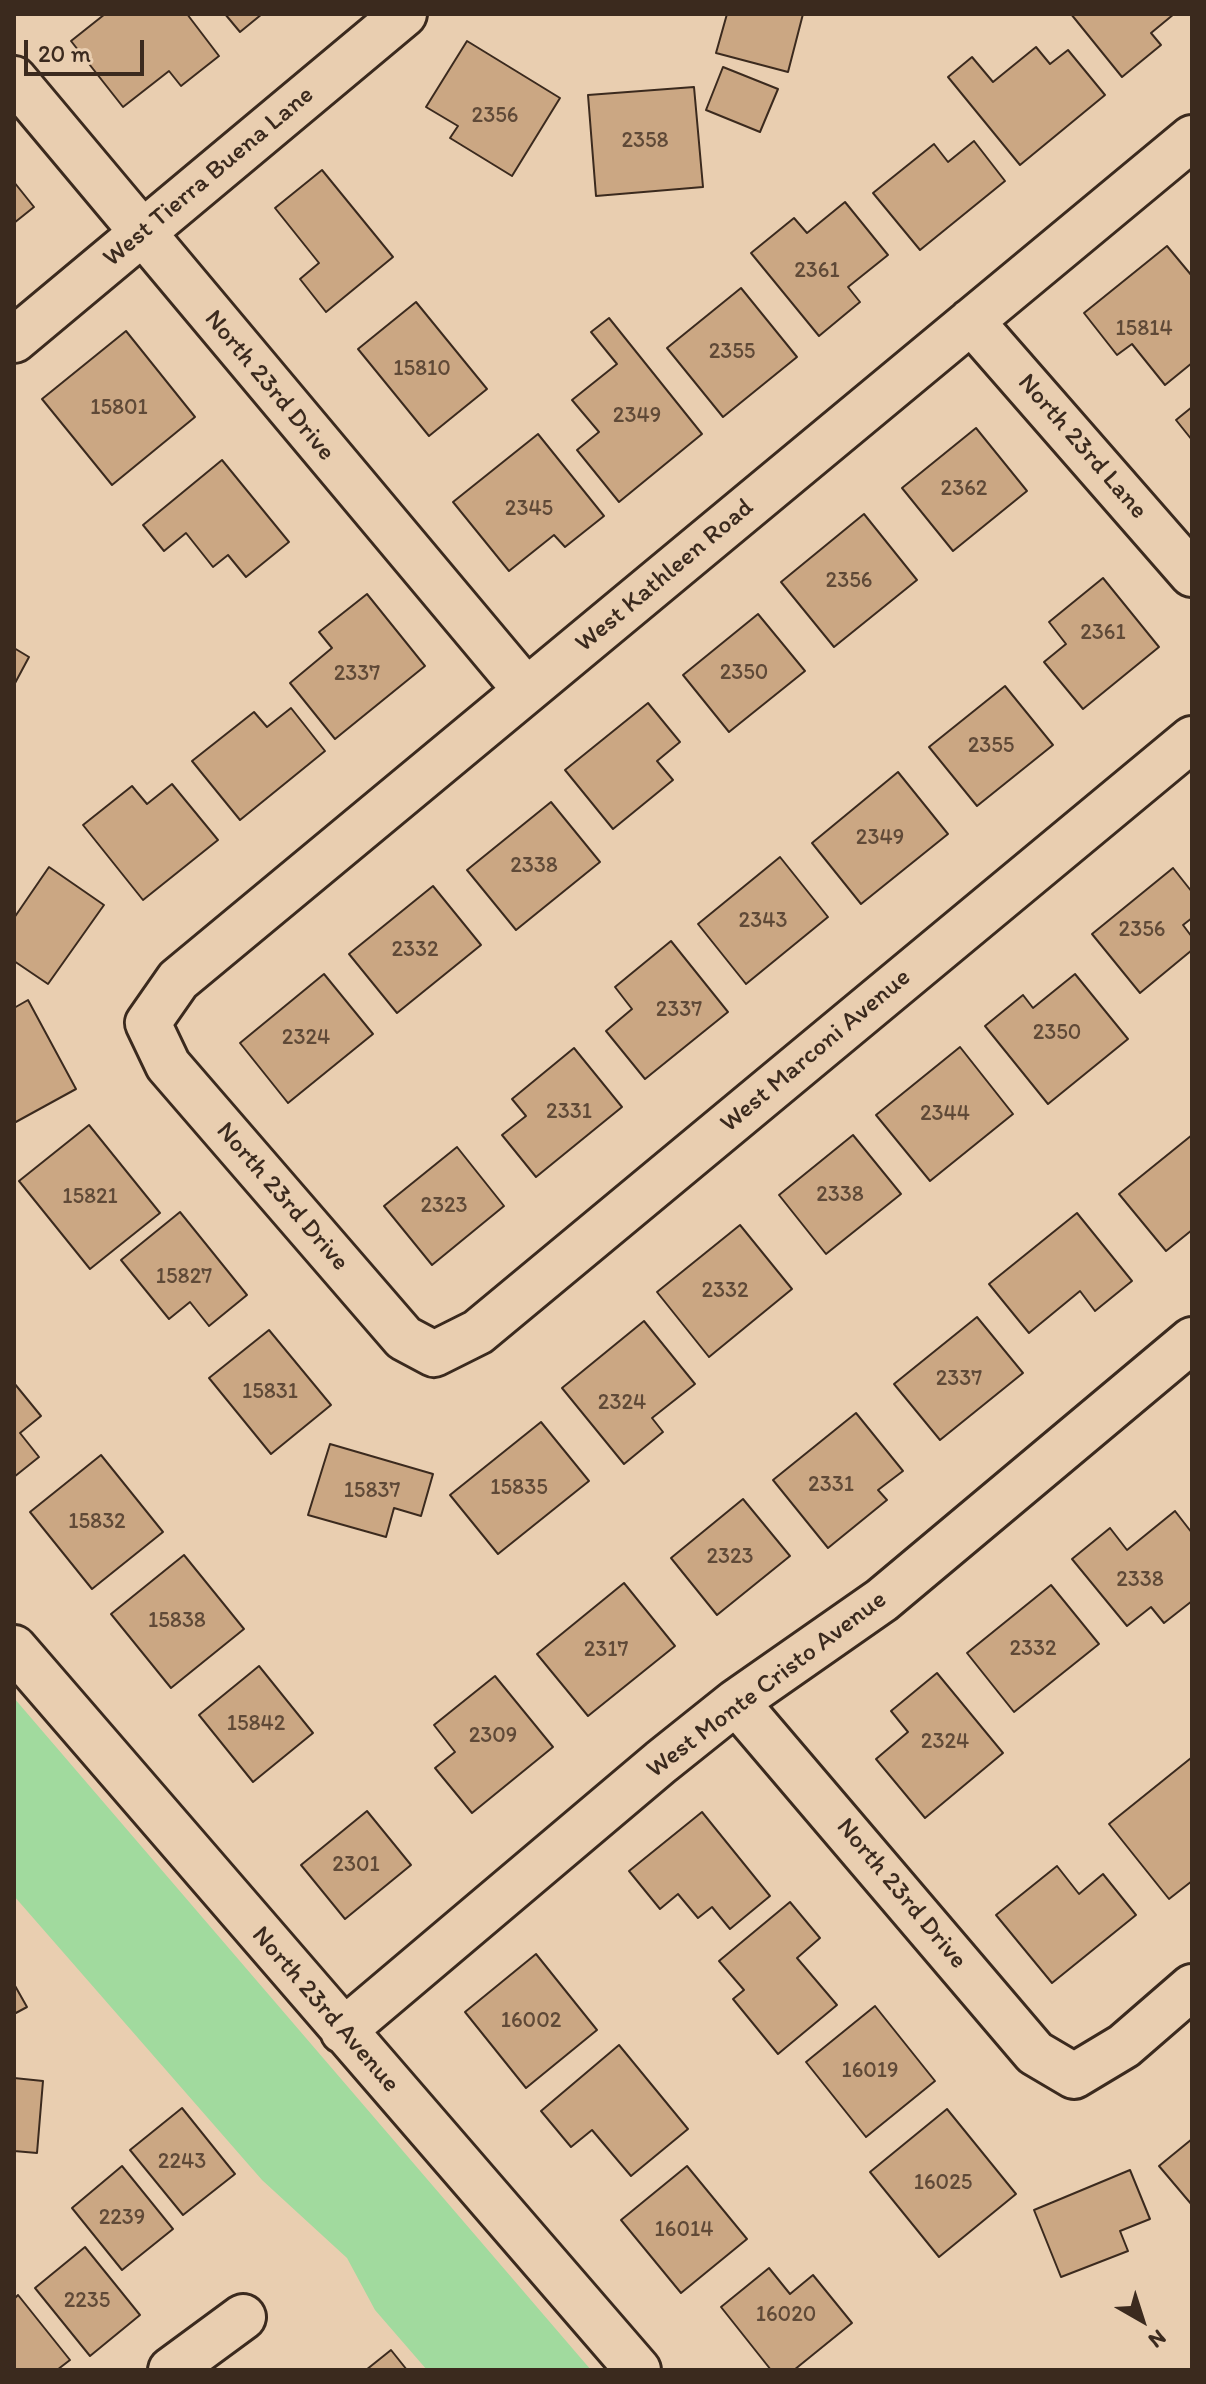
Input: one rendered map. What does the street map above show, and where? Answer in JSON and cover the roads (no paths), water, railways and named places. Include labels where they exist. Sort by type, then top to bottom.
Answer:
[{"type":"street","name":"West Tierra Buena Lane","points":[[14,340],[404,14]]},
{"type":"street","name":"North 23rd Drive","points":[[14,79],[526,690]]},
{"type":"street","name":"West Kathleen Road","points":[[148,1023],[178,980],[1192,138]]},
{"type":"street","name":"North 23rd Lane","points":[[971,321],[1192,574]]},
{"type":"street","name":"West Marconi Avenue","points":[[434,1354],[478,1332],[1192,739]]},
{"type":"street","name":"North 23rd Drive","points":[[148,1023],[168,1065],[404,1338],[434,1354]]},
{"type":"street","name":"West Monte Cristo Avenue","points":[[343,2031],[650,1771],[736,1702],[882,1600],[1192,1340]]},
{"type":"street","name":"North 23rd Avenue","points":[[14,1648],[638,2370]]},
{"type":"street","name":"North 23rd Drive","points":[[736,1702],[1035,2053],[1074,2076],[1124,2046],[1192,1987]]},
{"type":"street","points":[[171,2370],[243,2317]]}]
